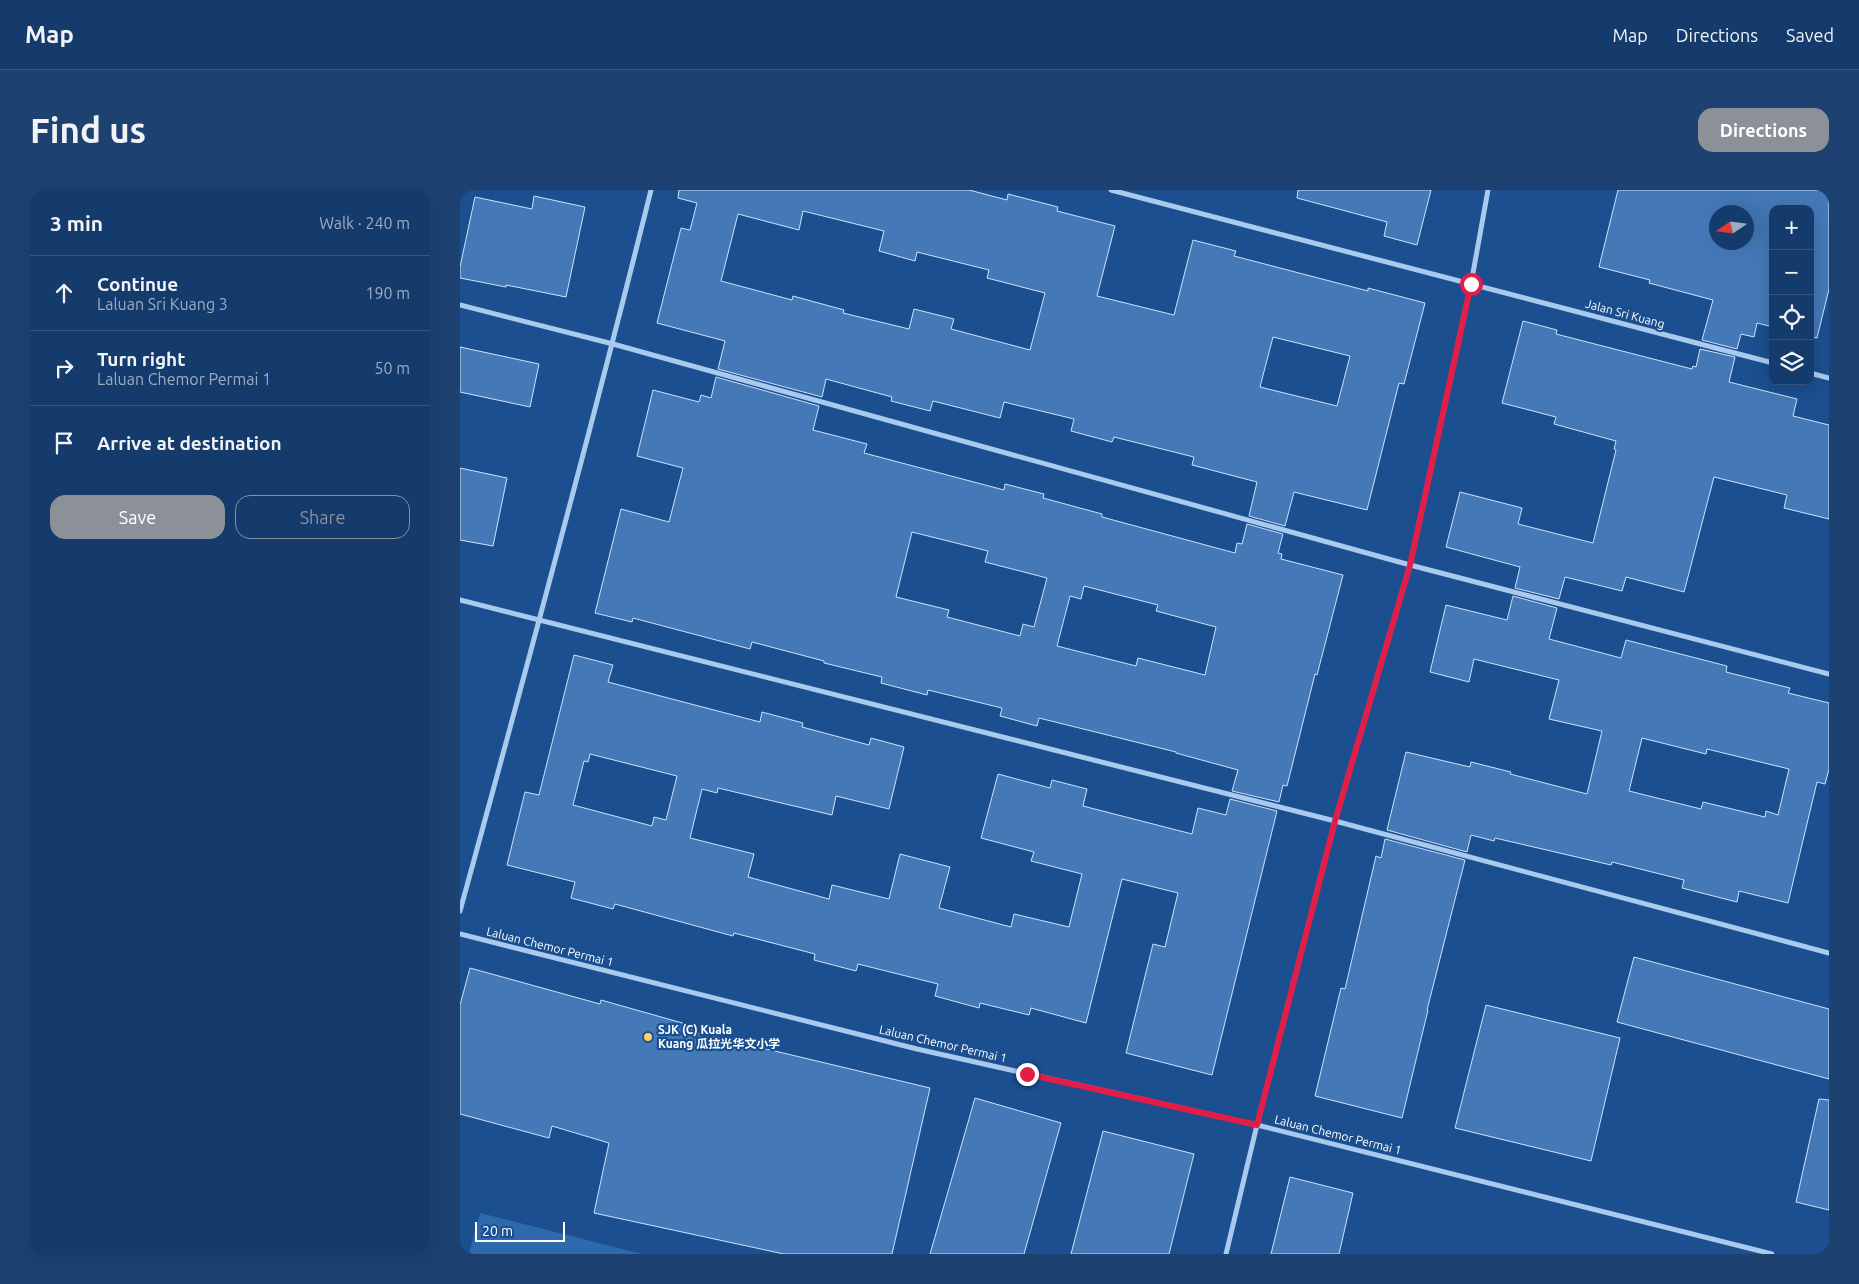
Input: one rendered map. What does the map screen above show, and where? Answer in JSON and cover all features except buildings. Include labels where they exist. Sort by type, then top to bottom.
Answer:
[{"type":"street","points":[[460,911],[540,621],[613,344],[651,190]]},
{"type":"street","name":"Jalan Sri Kuang","points":[[1111,190],[1769,362]]},
{"type":"street","points":[[1226,1254],[1335,821],[1410,565],[1471,284],[1488,190]]},
{"type":"street","points":[[460,305],[613,344],[1410,565],[1829,674]]},
{"type":"street","points":[[1814,374],[1829,378]]},
{"type":"street","points":[[460,600],[1335,821],[1829,953]]},
{"type":"street","name":"Laluan Chemor Permai 1","points":[[460,934],[917,1049],[1257,1125],[1772,1254]]},
{"type":"shaded area","points":[[480,1213],[642,1254],[469,1254]]},
{"type":"place","name":"SJK (C) Kuala Kuang 瓜拉光华文小学","points":[[648,1037]]},
{"type":"route","points":[[1027,1074],[1257,1125],[1335,821],[1410,565],[1471,284]]}]
